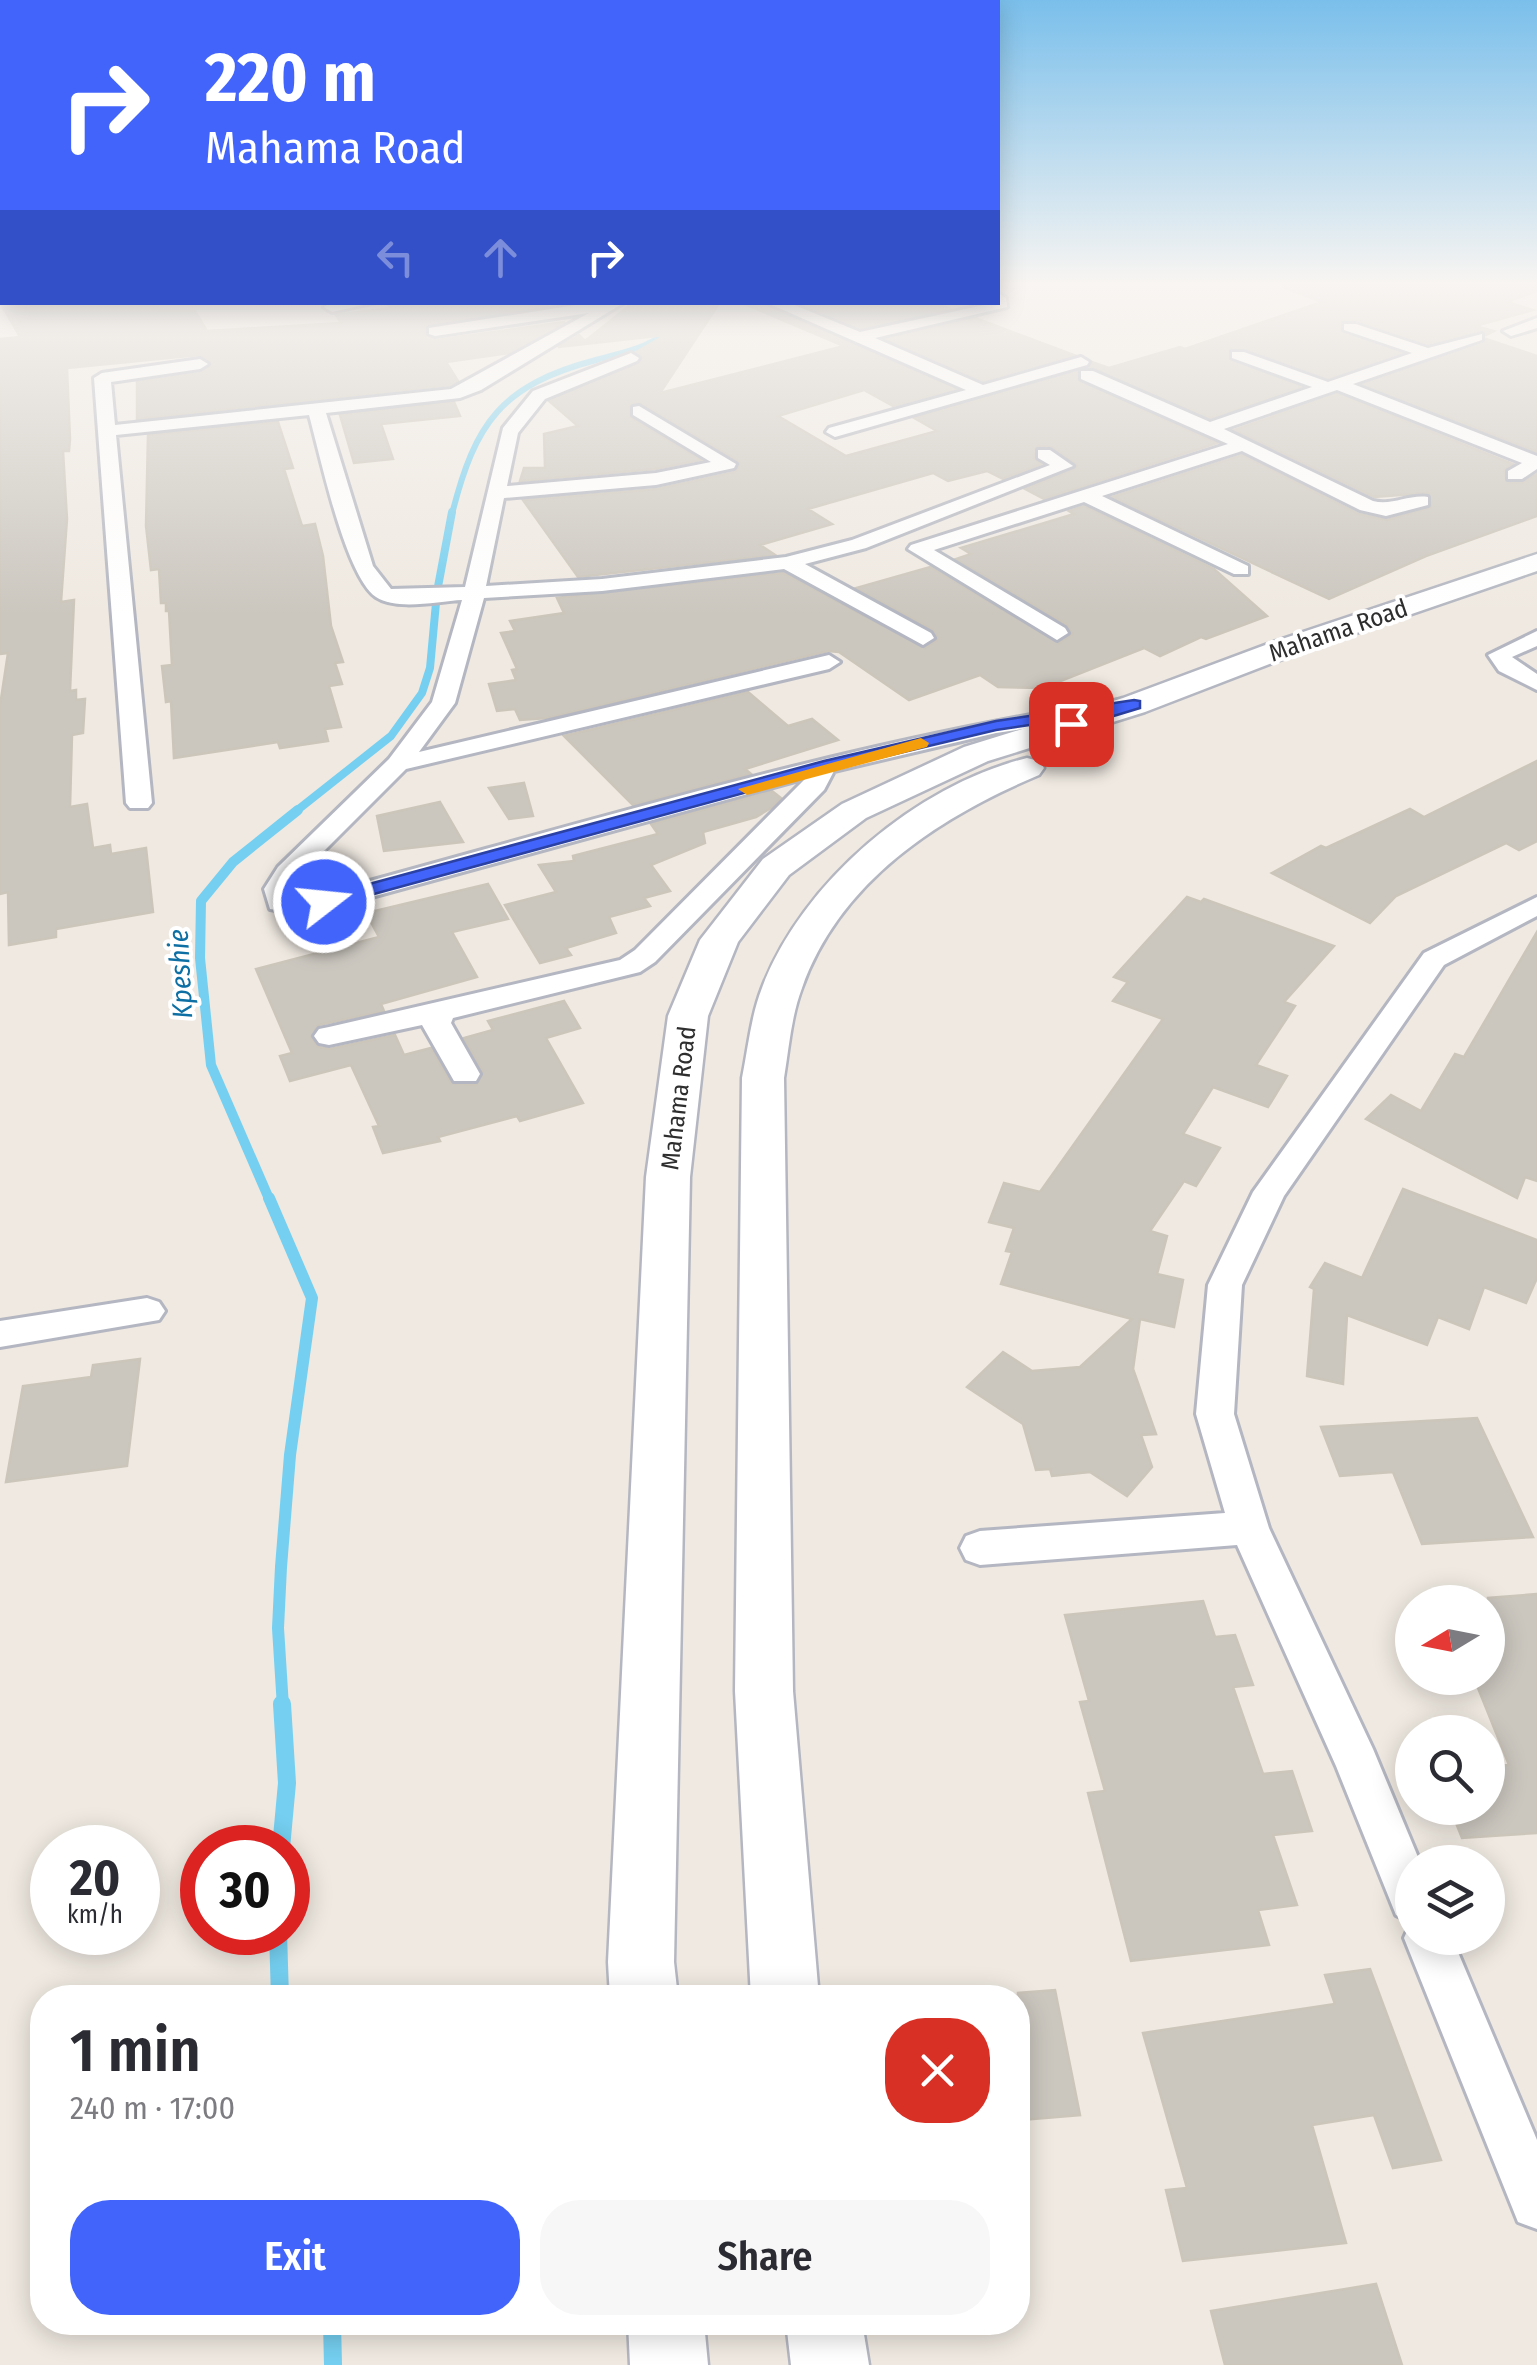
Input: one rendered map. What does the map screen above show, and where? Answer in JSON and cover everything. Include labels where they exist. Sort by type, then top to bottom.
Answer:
[{"type":"street","points":[[104,394],[139,803]]},
{"type":"street","points":[[108,431],[441,394]]},
{"type":"street","points":[[541,394],[509,432],[496,494],[465,595],[443,704],[398,764],[288,874],[277,889],[280,903],[300,906],[324,902],[824,766],[996,726],[1134,705]]},
{"type":"street","points":[[835,432],[966,394]]},
{"type":"street","points":[[1138,394],[1376,509],[1422,501]]},
{"type":"street","points":[[1210,428],[1313,394]]},
{"type":"street","points":[[1355,394],[1536,462],[1515,475]]},
{"type":"street","points":[[316,410],[363,568],[384,593],[422,598],[602,585],[787,563],[878,536],[1064,466],[1044,454]]},
{"type":"street","points":[[496,494],[656,479],[728,464],[639,412]]},
{"type":"street","points":[[918,549],[1244,445]]},
{"type":"street","points":[[1087,496],[1240,570]]},
{"type":"street","points":[[878,536],[918,549],[1058,633]]},
{"type":"street","name":"Mahama Road","points":[[643,1985],[668,1177],[688,1016],[719,940],[776,867],[854,811],[976,754],[1134,705],[1537,562]]},
{"type":"street","points":[[787,563],[922,638]]},
{"type":"street","name":"Mahama Road","points":[[784,1985],[764,1690],[763,1078],[781,988],[815,919],[891,842],[982,784],[1537,586]]},
{"type":"street","points":[[1537,638],[1499,654],[1507,666],[1537,683]]},
{"type":"street","points":[[398,764],[829,662]]},
{"type":"street","points":[[329,1036],[630,966],[645,956],[815,785],[824,766]]},
{"type":"street","points":[[1395,1857],[1250,1528],[1215,1414],[1225,1285],[1270,1192],[1434,959],[1537,905]]},
{"type":"street","points":[[441,1012],[436,1023],[465,1074]]},
{"type":"street","points":[[0,1334],[147,1312]]},
{"type":"street","points":[[980,1548],[1250,1528]]},
{"type":"street","points":[[1435,1955],[1537,2203]]},
{"type":"street","points":[[667,2335],[670,2365]]},
{"type":"street","points":[[826,2335],[830,2365]]},
{"type":"building","points":[[0,394],[68,394],[70,439],[69,451],[63,451],[67,519],[61,602],[74,600],[70,691],[76,690],[76,700],[85,699],[83,733],[72,735],[70,807],[87,804],[93,848],[110,845],[111,854],[146,848],[153,912],[56,929],[56,937],[9,945],[8,892],[0,894],[0,706],[8,653],[0,654]]},
{"type":"building","points":[[137,394],[364,394],[137,419]]},
{"type":"building","points":[[565,394],[850,394],[778,416],[846,456],[937,431],[914,418],[998,394],[1107,394],[1217,443],[1044,499],[1025,489],[1077,465],[1052,447],[1038,446],[1034,458],[1041,464],[1003,479],[987,471],[948,481],[933,473],[808,509],[832,524],[760,545],[775,555],[578,577],[523,500],[657,489],[735,472],[739,466],[738,461],[638,402],[630,405],[631,418],[701,460],[655,469],[520,481],[524,468],[545,468],[544,434],[578,426],[549,401]]},
{"type":"building","points":[[872,394],[935,394],[893,406]]},
{"type":"building","points":[[1154,394],[1279,394],[1210,418]]},
{"type":"building","points":[[1338,394],[1513,464],[1504,471],[1508,483],[1524,482],[1537,474],[1537,516],[1426,556],[1329,599],[1112,497],[1242,455],[1359,514],[1387,520],[1431,507],[1428,493],[1374,497],[1234,430]]},
{"type":"building","points":[[1390,394],[1537,394],[1537,452]]},
{"type":"building","points":[[454,402],[460,416],[381,424],[393,459],[354,463],[340,415]]},
{"type":"building","points":[[278,422],[293,468],[284,469],[302,526],[315,524],[323,556],[331,626],[343,662],[335,663],[342,684],[329,686],[341,727],[325,729],[328,741],[280,748],[278,742],[174,758],[171,701],[166,702],[162,666],[172,665],[169,611],[166,603],[161,603],[159,569],[151,570],[146,526],[148,435]]},
{"type":"building","points":[[1084,506],[1214,569],[1267,616],[1206,639],[1201,637],[1160,656],[1144,648],[1043,688],[998,687],[980,675],[909,700],[839,652],[828,651],[548,718],[520,720],[515,709],[497,711],[489,684],[516,680],[512,670],[517,669],[501,633],[515,631],[510,621],[564,613],[557,598],[564,597],[783,573],[925,648],[938,639],[933,630],[856,588],[930,567],[1059,643],[1072,634],[1067,625],[956,559],[971,554],[961,548],[1074,514],[1069,511]]},
{"type":"building","points":[[748,692],[788,726],[812,719],[838,740],[745,769],[751,774],[633,805],[564,736]]},
{"type":"building","points":[[1537,761],[1537,841],[1519,850],[1506,843],[1396,896],[1370,923],[1272,873],[1321,846],[1326,848],[1410,809],[1424,817]]},
{"type":"building","points":[[524,783],[533,816],[509,819],[489,788]]},
{"type":"building","points":[[772,791],[781,798],[771,808],[756,817],[703,832],[705,843],[651,865],[670,891],[644,898],[650,906],[609,917],[616,933],[566,948],[571,955],[540,963],[505,905],[556,892],[539,865],[574,861],[573,856],[658,834],[651,824]]},
{"type":"building","points":[[440,802],[463,842],[384,851],[377,816]]},
{"type":"building","points":[[488,884],[508,919],[452,932],[477,977],[381,1004],[384,1011],[318,1025],[311,1038],[318,1047],[330,1049],[395,1035],[404,1055],[431,1048],[451,1083],[476,1085],[483,1072],[464,1038],[493,1030],[488,1021],[564,1001],[580,1028],[546,1038],[583,1103],[520,1121],[517,1116],[438,1137],[440,1141],[383,1153],[373,1127],[379,1126],[351,1065],[290,1081],[280,1056],[292,1053],[256,969],[379,937],[366,913]]},
{"type":"building","points":[[1187,897],[1201,902],[1204,899],[1334,946],[1284,1002],[1295,1006],[1256,1065],[1287,1076],[1268,1107],[1213,1087],[1183,1134],[1220,1148],[1196,1186],[1184,1181],[1150,1231],[1167,1236],[1157,1274],[1183,1280],[1174,1327],[1140,1319],[1133,1369],[1156,1434],[1141,1435],[1152,1467],[1127,1496],[1090,1472],[1052,1476],[1050,1469],[1036,1470],[1023,1424],[967,1387],[1003,1352],[1032,1371],[1080,1367],[1132,1319],[1001,1284],[1012,1252],[1006,1251],[1014,1228],[989,1222],[1004,1183],[1040,1192],[1163,1019],[1113,1001],[1128,982],[1114,977]]},
{"type":"building","points":[[1537,932],[1537,1181],[1525,1177],[1517,1198],[1366,1119],[1391,1095],[1421,1111],[1455,1054],[1464,1057]]},
{"type":"building","points":[[1403,1189],[1537,1240],[1537,1278],[1526,1303],[1484,1287],[1469,1329],[1438,1317],[1427,1345],[1347,1315],[1343,1384],[1307,1376],[1314,1289],[1310,1287],[1325,1263],[1362,1278]]},
{"type":"building","points":[[140,1359],[127,1466],[6,1482],[23,1386],[91,1377],[93,1365]]},
{"type":"building","points":[[1477,1418],[1533,1537],[1422,1544],[1393,1472],[1340,1476],[1321,1427]]},
{"type":"building","points":[[1537,1594],[1537,1833],[1462,1838],[1457,1825],[1505,1825],[1505,1765],[1509,1765],[1505,1755],[1505,1715],[1489,1715],[1481,1695],[1505,1695],[1505,1597]]},
{"type":"building","points":[[1203,1601],[1215,1637],[1235,1635],[1253,1685],[1233,1687],[1263,1774],[1292,1771],[1312,1831],[1273,1835],[1297,1905],[1258,1910],[1269,1945],[1131,1961],[1088,1793],[1105,1791],[1080,1702],[1089,1701],[1065,1615]]},
{"type":"building","points":[[1370,1969],[1441,2160],[1393,2168],[1374,2115],[1312,2125],[1346,2243],[1183,2261],[1166,2190],[1187,2188],[1143,2033],[1335,2004],[1325,1975]]},
{"type":"building","points":[[1055,1990],[1080,2115],[1030,2119],[1030,1992]]},
{"type":"building","points":[[1376,2284],[1402,2365],[1225,2365],[1211,2311]]},
{"type":"waterway","name":"Kpeshie","points":[[452,514],[471,455],[483,432],[497,412],[518,394]]},
{"type":"waterway","name":"Kpeshie","points":[[295,812],[391,736],[422,693],[430,668],[437,592],[452,512]]},
{"type":"waterway","name":"Kpeshie","points":[[270,1201],[211,1065],[200,958],[201,901],[233,862],[298,810]]},
{"type":"waterway","name":"Kpeshie","points":[[269,1198],[312,1298],[290,1455],[281,1567],[278,1628],[283,1707]]},
{"type":"waterway","name":"Kpeshie","points":[[282,1704],[287,1783],[283,1825]]},
{"type":"waterway","name":"Kpeshie","points":[[279,1955],[280,1985]]},
{"type":"waterway","name":"Kpeshie","points":[[332,2335],[333,2365]]},
{"type":"slow traffic","points":[[747,789],[921,743]]},
{"type":"route","points":[[324,902],[824,766],[996,726],[1134,705],[1071,724]]}]
